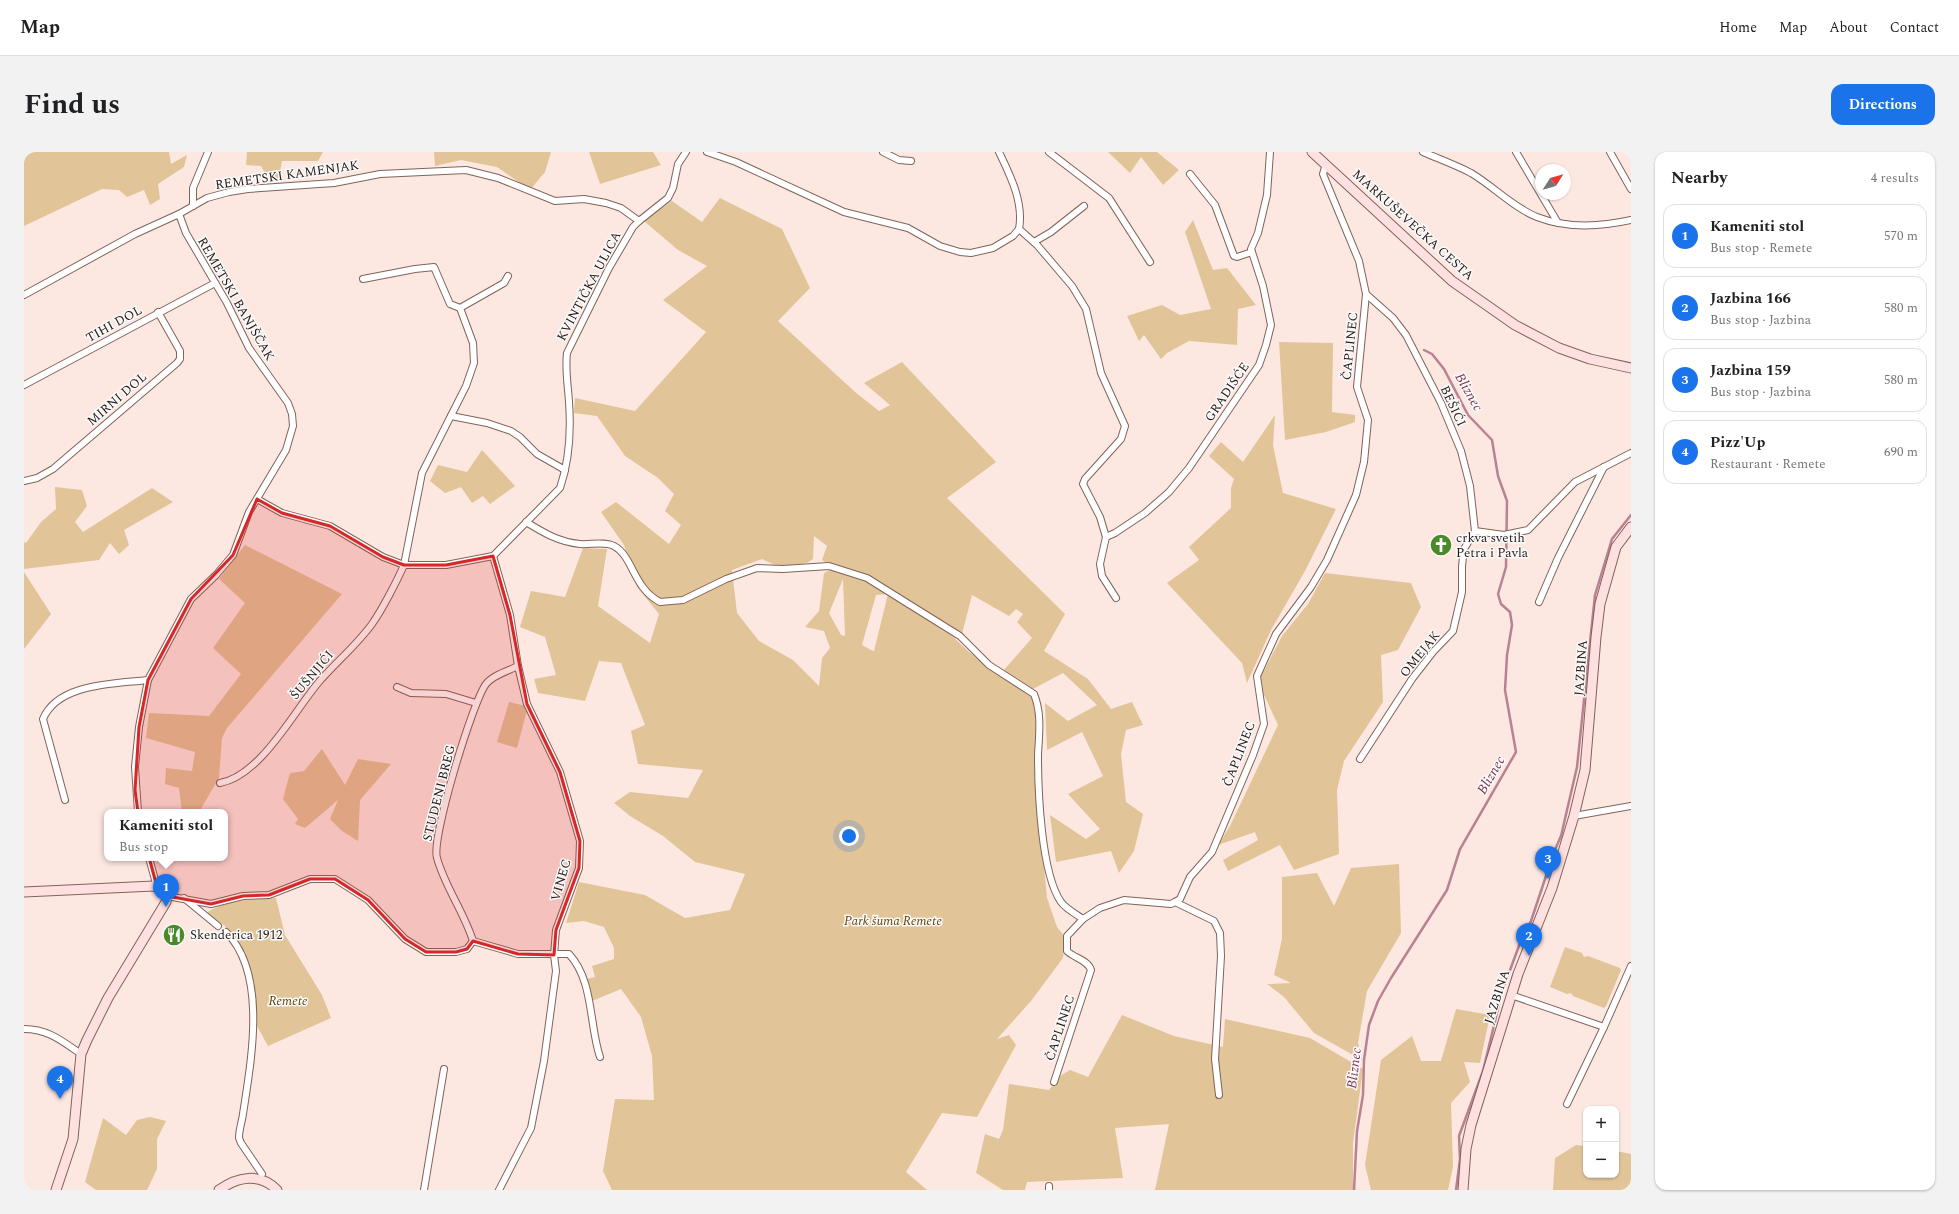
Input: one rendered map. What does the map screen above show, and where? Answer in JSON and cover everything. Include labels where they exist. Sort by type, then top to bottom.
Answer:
[{"type":"main road","name":"MARKUŠEVEČKA CESTA","points":[[1312,152],[1452,281],[1515,325],[1559,348],[1590,359],[1631,368]]},
{"type":"main road","name":"JAZBINA","points":[[1463,1190],[1466,1150],[1472,1125],[1511,995],[1552,888],[1574,816],[1585,770],[1600,604],[1616,547],[1631,526]]},
{"type":"main road","points":[[24,892],[158,887],[167,896],[166,902],[98,1016],[82,1054],[75,1126],[56,1190]]},
{"type":"main road","points":[[219,1190],[234,1181],[252,1178],[264,1180],[277,1190]]},
{"type":"street","points":[[193,206],[193,188],[208,152]]},
{"type":"street","name":"KVINTIČKA ULICA","points":[[493,556],[557,491],[565,470],[570,417],[566,382],[567,353],[609,268],[639,221],[668,198],[673,188],[678,164],[686,152]]},
{"type":"street","points":[[708,152],[749,168],[772,180],[844,212],[908,228],[940,246],[960,252],[976,252],[993,248],[1012,236],[1019,229],[1020,213],[1013,182],[999,152]]},
{"type":"street","points":[[883,152],[899,160],[911,161]]},
{"type":"street","points":[[1050,152],[1109,198],[1150,262]]},
{"type":"street","points":[[1190,174],[1214,205],[1234,256],[1237,257],[1252,252],[1258,233],[1267,195],[1270,152]]},
{"type":"street","points":[[1423,152],[1470,173],[1537,217],[1558,223],[1580,226],[1604,226],[1631,220]]},
{"type":"street","points":[[1516,152],[1558,223]]},
{"type":"street","points":[[1610,152],[1631,189]]},
{"type":"street","points":[[1326,164],[1324,169],[1325,179],[1359,261],[1366,294]]},
{"type":"street","name":"REMETSKI KAMENJAK","points":[[24,295],[145,228],[179,214],[217,194],[248,189],[334,183],[380,174],[466,170],[498,178],[556,201],[584,199],[606,203],[621,208],[639,221]]},
{"type":"street","points":[[1034,242],[1052,232],[1084,206]]},
{"type":"street","name":"REMETSKI BANJŠČAK","points":[[138,809],[135,767],[139,727],[148,680],[190,599],[216,575],[233,555],[249,512],[290,440],[293,426],[292,414],[282,393],[249,348],[216,283],[186,233],[179,214]]},
{"type":"street","points":[[1019,229],[1034,242],[1072,286],[1086,309],[1101,372],[1125,426],[1121,439],[1085,479],[1083,484],[1100,517],[1106,537],[1100,564],[1102,576],[1116,598]]},
{"type":"street","name":"GRADIŠĆE","points":[[1106,537],[1115,533],[1145,513],[1169,492],[1189,468],[1259,365],[1271,325],[1263,286],[1252,252]]},
{"type":"street","points":[[363,279],[414,269],[434,267],[450,304],[460,308],[504,283],[508,276]]},
{"type":"street","name":"TIHI DOL","points":[[24,385],[112,339],[158,312],[216,283]]},
{"type":"street","name":"BEŠIĆI","points":[[1366,294],[1393,318],[1406,335],[1441,403],[1461,451],[1470,486],[1474,530]]},
{"type":"street","name":"ČAPLINEC","points":[[1054,1082],[1091,970],[1088,964],[1071,956],[1067,951],[1067,936],[1083,919],[1100,908],[1124,900],[1171,904],[1175,902],[1180,899],[1190,877],[1212,852],[1253,755],[1264,724],[1257,676],[1276,634],[1311,587],[1327,560],[1356,496],[1364,462],[1368,420],[1357,387],[1366,294]]},
{"type":"street","name":"ŠUŠNJIĆI","points":[[220,784],[229,782],[237,777],[272,746],[319,682],[372,624],[404,565],[422,473],[451,416],[474,363],[473,343],[460,308]]},
{"type":"street","name":"MIRNI DOL","points":[[24,481],[37,478],[50,472],[177,363],[180,359],[180,350],[158,312]]},
{"type":"street","points":[[451,416],[487,423],[511,431],[520,437],[537,454],[565,470]]},
{"type":"street","points":[[1474,530],[1504,536],[1528,530],[1575,482],[1631,453]]},
{"type":"street","points":[[1539,602],[1558,558],[1604,467]]},
{"type":"street","points":[[257,499],[282,513],[330,526],[382,557],[404,565],[446,565],[484,559],[493,556]]},
{"type":"street","points":[[526,522],[554,539],[578,544],[606,544],[613,546],[625,558],[646,593],[660,602],[683,600],[726,579],[757,568],[783,570],[823,565],[867,578],[960,636],[989,665],[1034,694],[1040,724],[1038,754],[1040,811],[1048,869],[1062,902],[1083,919]]},
{"type":"street","name":"OMEJAK","points":[[1360,759],[1412,679],[1433,652],[1453,631],[1462,592],[1462,566],[1464,549],[1474,530]]},
{"type":"street","name":"VINEC","points":[[493,556],[510,615],[518,666],[527,704],[560,772],[580,841],[579,868],[556,930],[554,955],[556,971],[543,1068],[531,1128],[499,1190]]},
{"type":"street","name":"STUDENI BREG","points":[[473,941],[436,856],[440,827],[452,777],[476,703],[488,682],[518,666]]},
{"type":"street","points":[[65,800],[43,719],[45,712],[64,696],[79,689],[148,680]]},
{"type":"street","points":[[397,687],[411,693],[446,694],[476,703]]},
{"type":"street","points":[[1574,816],[1631,806]]},
{"type":"street","points":[[150,861],[158,887]]},
{"type":"street","points":[[167,896],[211,904],[243,896],[269,895],[310,879],[335,879],[368,900],[405,939],[426,952],[456,952],[467,949],[473,941],[518,954],[569,954],[582,975],[595,1043],[600,1057]]},
{"type":"street","points":[[184,898],[218,926]]},
{"type":"street","points":[[1175,902],[1214,921],[1220,933],[1221,956],[1215,1059],[1219,1095]]},
{"type":"street","points":[[226,932],[233,939],[242,955],[254,1008],[252,1042],[239,1138],[240,1143],[262,1174]]},
{"type":"street","points":[[1567,1104],[1631,966]]},
{"type":"street","points":[[1511,995],[1604,1027]]},
{"type":"street","points":[[24,1029],[39,1029],[57,1038],[82,1054]]},
{"type":"street","points":[[424,1190],[444,1069]]},
{"type":"highlighted area","points":[[257,499],[282,513],[330,526],[383,557],[404,565],[446,565],[493,556],[510,615],[527,704],[560,772],[580,841],[579,868],[556,930],[554,955],[518,954],[473,941],[467,949],[456,952],[426,952],[405,939],[368,900],[335,879],[310,879],[269,895],[243,896],[211,904],[167,896],[157,887],[139,820],[135,790],[139,727],[148,680],[191,599],[233,555]]},
{"type":"green space","points":[[24,152],[169,152],[171,164],[187,155],[184,167],[158,184],[160,199],[150,205],[144,190],[127,197],[119,190],[102,189],[24,226]]},
{"type":"green space","points":[[247,152],[323,152],[318,161],[282,161],[278,182],[268,179],[261,166],[246,165]]},
{"type":"green space","points":[[434,152],[551,152],[545,172],[530,190],[497,167],[461,160],[435,166]]},
{"type":"green space","points":[[589,152],[653,152],[661,165],[600,184]]},
{"type":"green space","points":[[1108,152],[1157,152],[1179,170],[1163,185],[1141,157],[1130,173]]},
{"type":"green space","name":"Park šuma Remete","points":[[720,198],[782,229],[810,288],[778,321],[855,392],[879,411],[890,405],[864,383],[902,362],[996,462],[947,498],[1065,614],[1044,651],[1088,679],[1111,709],[1132,702],[1143,725],[1126,730],[1121,754],[1126,802],[1143,814],[1134,851],[1119,873],[1111,851],[1056,862],[1050,815],[1086,839],[1100,829],[1068,794],[1103,776],[1082,732],[1047,750],[1045,703],[1068,721],[1097,705],[1063,673],[1033,689],[1003,671],[1032,638],[1017,622],[1023,614],[1016,609],[1009,616],[972,595],[962,634],[919,614],[952,636],[969,652],[1031,694],[1040,709],[1034,764],[1047,898],[1057,927],[1065,937],[1063,958],[1031,1001],[997,1039],[1009,1035],[1016,1045],[977,1117],[942,1113],[906,1172],[927,1190],[612,1190],[603,1171],[615,1099],[654,1100],[652,1056],[641,1017],[621,989],[592,1001],[587,979],[595,977],[592,966],[614,959],[614,948],[604,927],[584,921],[566,923],[579,882],[645,895],[685,918],[730,910],[745,874],[695,862],[663,836],[630,816],[614,803],[630,792],[688,798],[703,770],[638,764],[631,731],[645,725],[621,663],[599,661],[585,701],[538,693],[534,679],[556,675],[545,637],[520,627],[531,591],[565,597],[583,548],[607,549],[598,606],[650,643],[659,614],[637,587],[624,545],[601,512],[616,502],[669,544],[681,525],[665,511],[674,494],[658,478],[625,456],[597,416],[574,413],[575,398],[635,411],[706,332],[663,300],[707,266],[678,250],[644,221],[672,201],[702,222]],"holes":[[[814,536],[827,546],[822,560],[834,568],[824,573],[819,611],[805,627],[824,631],[830,648],[822,658],[819,686],[793,660],[759,641],[737,613],[732,570],[762,559],[779,567],[807,563],[813,559]],[[843,579],[845,636],[841,635],[829,613]],[[888,594],[873,651],[862,645],[876,595]]]},
{"type":"green space","points":[[1193,220],[1213,270],[1227,268],[1256,305],[1238,309],[1237,345],[1189,341],[1167,353],[1161,359],[1144,335],[1139,341],[1127,316],[1162,305],[1180,315],[1211,309],[1185,232]]},
{"type":"green space","points":[[1279,342],[1333,343],[1332,412],[1355,415],[1355,422],[1326,432],[1285,440]]},
{"type":"green space","points":[[1275,415],[1273,445],[1283,493],[1336,509],[1305,571],[1271,630],[1247,683],[1242,663],[1167,583],[1199,560],[1189,547],[1231,508],[1231,488],[1234,479],[1209,456],[1221,442],[1243,462]]},
{"type":"green space","points":[[482,450],[515,486],[490,504],[483,496],[472,503],[461,487],[445,493],[430,481],[438,465],[467,472]]},
{"type":"green space","points":[[55,487],[82,490],[87,506],[75,522],[83,532],[152,488],[173,502],[124,530],[129,545],[119,554],[110,543],[99,560],[24,569],[24,542],[26,543],[41,522],[56,509]]},
{"type":"green space","points":[[245,545],[342,594],[227,728],[222,738],[219,778],[201,809],[182,809],[179,788],[165,784],[166,768],[192,771],[195,752],[146,738],[149,713],[209,716],[241,674],[213,648],[245,603],[219,579]]},
{"type":"green space","points":[[24,572],[51,614],[24,649]]},
{"type":"green space","points":[[1325,573],[1411,583],[1421,607],[1398,650],[1381,655],[1383,702],[1344,761],[1337,790],[1339,854],[1294,870],[1280,845],[1228,871],[1223,860],[1258,840],[1255,832],[1218,845],[1230,826],[1278,725],[1258,682],[1282,636],[1308,604]]},
{"type":"green space","points":[[509,702],[526,706],[527,710],[517,748],[497,742]]},
{"type":"green space","points":[[322,749],[345,785],[358,759],[391,764],[360,800],[358,841],[342,831],[330,819],[338,800],[305,828],[295,824],[298,819],[283,799],[290,773],[304,771]]},
{"type":"green space","points":[[1399,864],[1401,933],[1367,991],[1358,1043],[1362,1060],[1314,1033],[1284,997],[1267,984],[1291,983],[1274,975],[1282,939],[1282,877],[1317,873],[1334,906],[1351,868]]},
{"type":"green space","name":"Remete","points":[[276,898],[285,935],[322,995],[331,1018],[268,1046],[257,1026],[253,983],[239,942],[225,926],[206,913],[214,908],[231,902],[249,899]]},
{"type":"green space","points":[[1565,947],[1582,953],[1584,957],[1588,956],[1620,968],[1621,970],[1604,1008],[1573,996],[1571,993],[1567,994],[1550,987]]},
{"type":"green space","points":[[1456,1009],[1490,1015],[1480,1063],[1464,1062],[1470,1082],[1451,1103],[1453,1167],[1448,1190],[1371,1190],[1365,1165],[1381,1060],[1412,1036],[1421,1061],[1441,1061]]},
{"type":"green space","points":[[1122,1015],[1174,1036],[1223,1047],[1225,1019],[1310,1038],[1363,1069],[1353,1143],[1353,1190],[1155,1190],[1169,1124],[1115,1128],[1123,1178],[1027,1182],[1025,1190],[1003,1190],[976,1173],[985,1134],[999,1139],[1003,1130],[1009,1084],[1049,1090],[1060,1076],[1070,1070],[1088,1077]]},
{"type":"green space","points":[[150,1117],[166,1121],[157,1139],[157,1169],[147,1190],[96,1190],[85,1182],[103,1118],[126,1135],[137,1120]]},
{"type":"green space","points":[[1576,1145],[1583,1146],[1583,1178],[1619,1178],[1619,1152],[1631,1154],[1631,1190],[1553,1190],[1555,1158]]},
{"type":"waterway","name":"Bliznec","points":[[1354,1190],[1357,1131],[1363,1095],[1364,1060],[1369,1025],[1378,1001],[1391,978],[1447,890],[1460,849],[1516,752],[1505,690],[1507,655],[1512,625],[1510,612],[1501,604],[1498,594],[1506,567],[1507,501],[1498,476],[1492,440],[1468,415],[1444,369],[1432,354],[1424,350]]},
{"type":"waterway","points":[[1456,1190],[1460,1159],[1459,1136],[1483,1071],[1502,992],[1520,943],[1531,921],[1554,852],[1561,836],[1577,767],[1595,595],[1612,539],[1631,515]]},
{"type":"place","name":"crkva svetih Petra i Pavla","points":[[1441,545]]},
{"type":"place","name":"Jazbina 159","points":[[1548,879]]},
{"type":"place","name":"Kameniti stol","points":[[166,907]]},
{"type":"place","name":"Skenderica 1912","points":[[174,935]]},
{"type":"place","name":"Jazbina 166","points":[[1529,956]]},
{"type":"place","name":"Pizz'Up","points":[[60,1099]]}]
